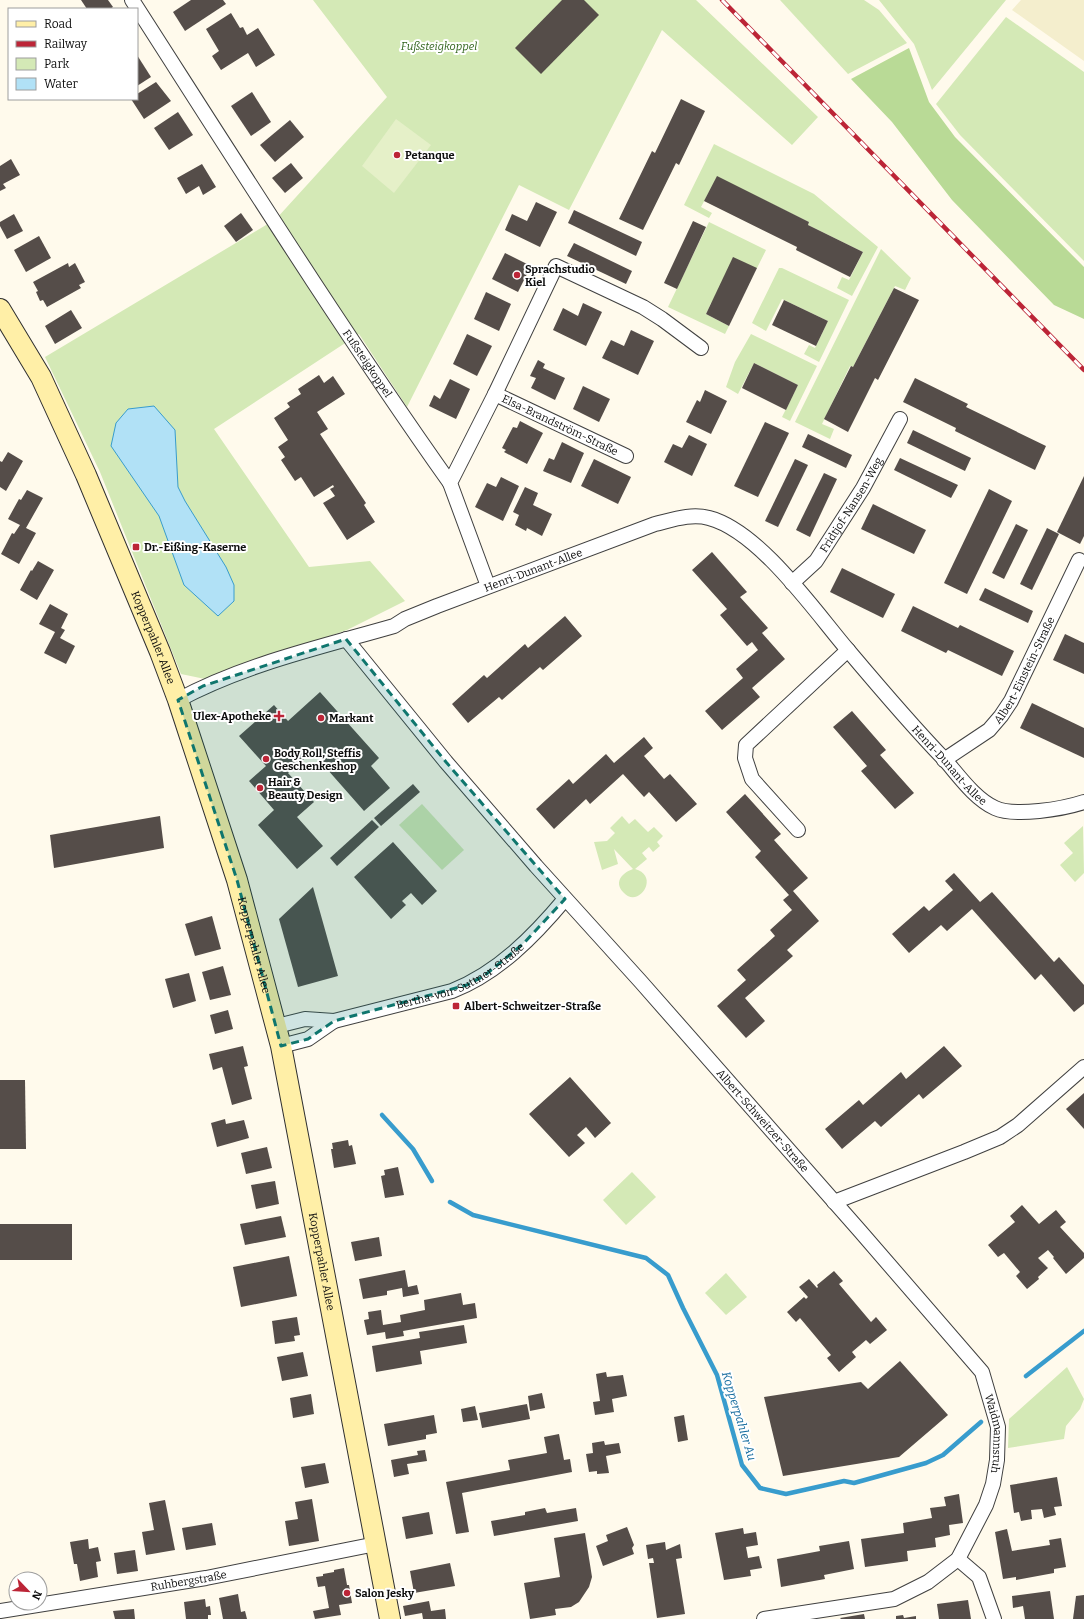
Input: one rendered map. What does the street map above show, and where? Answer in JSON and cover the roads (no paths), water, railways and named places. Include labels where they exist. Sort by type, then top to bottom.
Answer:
[{"type":"street","name":"Fußsteigkoppel","points":[[138,9],[284,238],[450,483]]},
{"type":"street","name":"Elsa-Brandström-Straße","points":[[450,483],[495,394],[556,266],[643,307],[701,348]]},
{"type":"street","name":"Kopperpahler Allee","points":[[0,309],[41,377],[86,475],[160,652],[178,700],[237,880],[281,1046],[390,1619]]},
{"type":"street","name":"Elsa-Brandström-Straße","points":[[495,394],[626,456]]},
{"type":"street","name":"Fridtjof-Nansen-Weg","points":[[792,583],[816,561],[863,488],[900,419]]},
{"type":"street","points":[[450,483],[488,586]]},
{"type":"street","name":"Henri-Dunant-Allee","points":[[178,700],[203,686],[293,654],[394,626],[405,619],[488,586],[655,524],[686,517],[709,518],[733,529],[752,542],[792,583],[944,760],[978,796],[995,808],[1016,811],[1048,810],[1084,802]]},
{"type":"street","name":"Albert-Einstein-Straße","points":[[944,760],[989,730],[1001,716],[1011,700],[1079,560]]},
{"type":"street","name":"Albert-Schweitzer-Straße","points":[[346,639],[446,762],[565,899],[641,982],[982,1372]]},
{"type":"street","points":[[798,830],[752,779],[745,758],[746,746],[848,650]]},
{"type":"street","name":"Bertha-von-Suttner-Straße","points":[[276,1026],[305,1019],[334,1021],[452,991],[484,976],[523,944],[544,924],[565,899]]},
{"type":"street","name":"Bertha-von-Suttner-Straße","points":[[281,1046],[308,1039],[334,1021]]},
{"type":"street","points":[[834,1202],[1000,1137],[1018,1125],[1084,1067]]},
{"type":"street","name":"Waidmannsruh","points":[[764,1619],[894,1599],[928,1582],[958,1560],[986,1506],[993,1484],[997,1460],[998,1427],[982,1372]]},
{"type":"street","name":"Ruhbergstraße","points":[[0,1611],[206,1578],[376,1544]]},
{"type":"street","points":[[958,1560],[979,1577],[994,1619]]},
{"type":"water","points":[[154,406],[175,430],[178,487],[185,501],[226,567],[234,585],[234,601],[218,616],[184,585],[159,516],[111,446],[116,423],[128,409]]},
{"type":"waterway","name":"Kopperpahler Au","points":[[382,1115],[413,1149],[432,1181]]},
{"type":"waterway","name":"Kopperpahler Au","points":[[450,1202],[473,1215],[646,1258],[668,1275],[717,1375],[742,1465],[760,1488],[786,1494],[844,1481],[854,1483],[926,1463],[943,1455],[981,1422]]},
{"type":"waterway","name":"Kopperpahler Au","points":[[1026,1376],[1084,1331]]},
{"type":"railway","points":[[722,0],[1084,370]]},
{"type":"place","name":"Petanque","points":[[397,155]]},
{"type":"place","name":"Sprachstudio Kiel","points":[[517,275]]},
{"type":"place","name":"Dr.-Eißing-Kaserne","points":[[136,547]]},
{"type":"place","name":"Ulex-Apotheke","points":[[279,716]]},
{"type":"place","name":"Markant","points":[[321,718]]},
{"type":"place","name":"Body Roll, Steffis Geschenkeshop","points":[[266,759]]},
{"type":"place","name":"Hair & Beauty Design","points":[[260,788]]},
{"type":"place","name":"Albert-Schweitzer-Straße","points":[[456,1006]]},
{"type":"place","name":"Salon Jesky","points":[[347,1593]]}]
